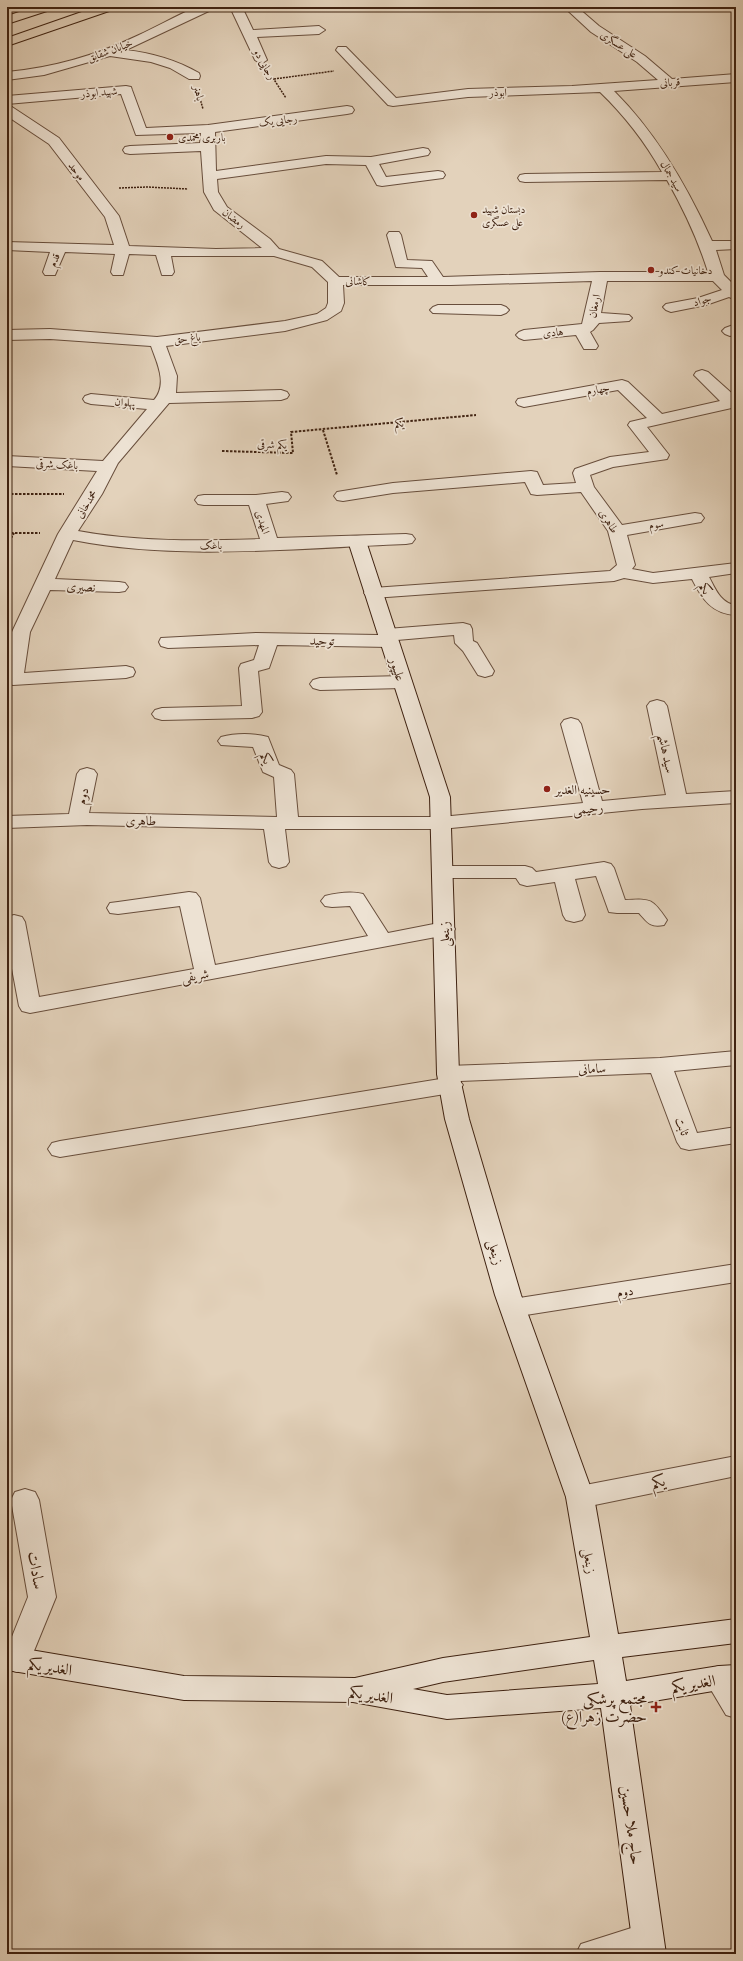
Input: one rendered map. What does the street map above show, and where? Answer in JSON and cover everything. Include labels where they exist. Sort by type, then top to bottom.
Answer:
[{"type":"highway","points":[[7,20],[46,7]]},
{"type":"highway","points":[[7,42],[108,7]]},
{"type":"street","name":"خیابان شقایق","points":[[7,76],[33,75],[108,51],[156,32],[207,7]]},
{"type":"street","name":"رجایی دو","points":[[236,7],[261,60]]},
{"type":"street","name":"علی عسگری","points":[[570,7],[595,29],[642,59],[668,82]]},
{"type":"street","points":[[249,34],[319,30]]},
{"type":"street","points":[[342,50],[360,68]]},
{"type":"street","name":"باهنر","points":[[108,51],[154,58],[179,66],[194,76]]},
{"type":"street","name":"ابوذر","points":[[360,68],[393,102],[468,92],[540,92],[604,88]]},
{"type":"street","name":"قربانی","points":[[604,88],[736,78]]},
{"type":"street","name":"سید جمال","points":[[604,88],[629,113],[655,147],[691,210],[707,246],[718,277]]},
{"type":"street","name":"شهید ابوذر","points":[[7,100],[126,90],[141,132],[208,129]]},
{"type":"street","name":"موحد","points":[[7,110],[54,141],[112,216],[123,251]]},
{"type":"street","name":"رجایی یک","points":[[208,129],[347,110]]},
{"type":"street","points":[[208,129],[207,147],[210,176],[326,160],[371,161],[423,152]]},
{"type":"street","points":[[130,150],[207,147]]},
{"type":"street","points":[[371,161],[382,182],[438,175]]},
{"type":"street","name":"رمضان","points":[[210,176],[211,192],[221,210],[265,242],[274,252]]},
{"type":"street","points":[[525,178],[671,176]]},
{"type":"street","points":[[394,235],[401,264],[427,264],[439,315],[500,310]]},
{"type":"street","points":[[707,246],[736,245]]},
{"type":"street","name":"کاشانی","points":[[7,246],[163,252],[274,252],[293,256],[317,264],[335,281],[431,281],[600,276],[718,277]]},
{"type":"street","name":"قدم","points":[[50,272],[59,248]]},
{"type":"street","points":[[118,272],[123,251]]},
{"type":"street","points":[[163,252],[167,272]]},
{"type":"street","name":"ارمغان","points":[[581,330],[588,327],[592,318],[600,276]]},
{"type":"street","points":[[718,277],[734,293]]},
{"type":"street","name":"باغ حق","points":[[7,335],[50,334],[157,342],[285,326],[322,317],[333,311],[336,302],[335,281]]},
{"type":"street","name":"جواد","points":[[671,307],[700,302],[734,293]]},
{"type":"street","points":[[592,318],[624,318]]},
{"type":"street","points":[[581,330],[590,346]]},
{"type":"street","name":"هادی","points":[[524,335],[581,330]]},
{"type":"street","name":"محمدخانی","points":[[126,672],[13,679],[21,632],[67,534],[93,494],[108,466],[168,394],[169,376],[157,342]]},
{"type":"street","points":[[702,374],[731,407]]},
{"type":"street","name":"چهارم","points":[[524,402],[622,385],[659,420]]},
{"type":"street","name":"پهلوان","points":[[90,399],[162,401],[281,396]]},
{"type":"street","points":[[343,496],[426,484],[531,476],[538,490],[586,487],[581,473],[610,462],[661,456],[636,425],[731,407]]},
{"type":"street","name":"باغک شرقی","points":[[7,462],[108,466]]},
{"type":"street","points":[[495,463],[500,479]]},
{"type":"street","points":[[417,468],[426,484]]},
{"type":"street","name":"طاهری","points":[[586,487],[617,531],[626,565],[621,572]]},
{"type":"street","points":[[204,500],[256,500],[282,497]]},
{"type":"street","name":"المهدی","points":[[256,500],[270,544]]},
{"type":"street","name":"سوم","points":[[617,531],[695,518]]},
{"type":"street","name":"باغک","points":[[67,534],[110,542],[206,546],[406,539]]},
{"type":"street","name":"علیپور","points":[[357,541],[440,797]]},
{"type":"street","points":[[373,593],[614,576],[621,572],[653,578],[736,568]]},
{"type":"street","name":"یکم","points":[[698,573],[714,603],[730,611],[736,610]]},
{"type":"street","name":"نصیری","points":[[44,584],[118,588]]},
{"type":"street","name":"توحید","points":[[168,642],[263,639],[388,638],[462,629],[464,643],[470,647],[485,670]]},
{"type":"street","points":[[162,714],[252,712],[248,668],[262,664],[263,639]]},
{"type":"street","points":[[320,684],[402,682]]},
{"type":"street","name":"سید هاشم","points":[[657,706],[677,800]]},
{"type":"street","points":[[571,724],[594,807]]},
{"type":"street","name":"یکم","points":[[228,742],[261,741],[270,768],[284,774],[281,823]]},
{"type":"street","name":"دوم","points":[[78,819],[87,774]]},
{"type":"street","name":"زینعلی","points":[[440,797],[449,1079],[456,1119],[513,1308],[580,1497],[604,1647],[614,1695]]},
{"type":"street","name":"رحیمی","points":[[441,823],[594,807],[736,797]]},
{"type":"street","name":"طاهری","points":[[7,822],[78,819],[281,823],[441,823]]},
{"type":"street","points":[[279,862],[281,823]]},
{"type":"street","points":[[442,872],[525,872],[527,880],[604,868],[617,907],[645,906],[656,920]]},
{"type":"street","points":[[564,875],[574,914]]},
{"type":"street","points":[[118,908],[190,898],[206,973]]},
{"type":"street","points":[[332,901],[356,899],[382,941]]},
{"type":"street","name":"شریفی","points":[[14,922],[30,1006],[444,929]]},
{"type":"street","name":"سامانی","points":[[60,1149],[449,1079],[660,1065],[736,1058]]},
{"type":"street","name":"ثابت","points":[[660,1065],[689,1142],[736,1135]]},
{"type":"street","name":"دوم","points":[[513,1308],[736,1273]]},
{"type":"street","name":"یکم","points":[[580,1497],[736,1466]]},
{"type":"street","name":"سادات","points":[[12,1659],[42,1597],[25,1500]]},
{"type":"street","points":[[353,1690],[443,1670],[604,1647],[736,1631]]},
{"type":"street","name":"الغدیر یکم","points":[[12,1659],[184,1688],[353,1690],[447,1707],[614,1695],[727,1678]]},
{"type":"street","points":[[727,1678],[736,1706]]},
{"type":"street","name":"حاج ملا حسین","points":[[614,1695],[648,1946]]},
{"type":"street","points":[[592,1954],[648,1946]]},
{"type":"path","name":"رجایی دو","points":[[261,60],[300,117]]},
{"type":"path","points":[[274,79],[360,68]]},
{"type":"path","name":"باهنر","points":[[194,76],[208,129]]},
{"type":"path","points":[[90,189],[169,187],[211,192]]},
{"type":"path","name":"یکم","points":[[323,430],[476,415]]},
{"type":"path","name":"یکم شرقی","points":[[222,451],[293,453],[291,432],[323,430]]},
{"type":"path","points":[[7,494],[93,494]]},
{"type":"path","points":[[7,533],[67,534]]},
{"type":"path","points":[[7,545],[14,533]]},
{"type":"place","name":"باربری محمدی","points":[[170,137]]},
{"type":"place","name":"دبستان شهید علی عسگری","points":[[474,215]]},
{"type":"place","name":"دخانیات کندو","points":[[651,270]]},
{"type":"place","name":"حسینیه الغدیر","points":[[547,789]]},
{"type":"place","name":"مجتمع پرشکی حضرت زهرا(ع)","points":[[656,1707]]}]
